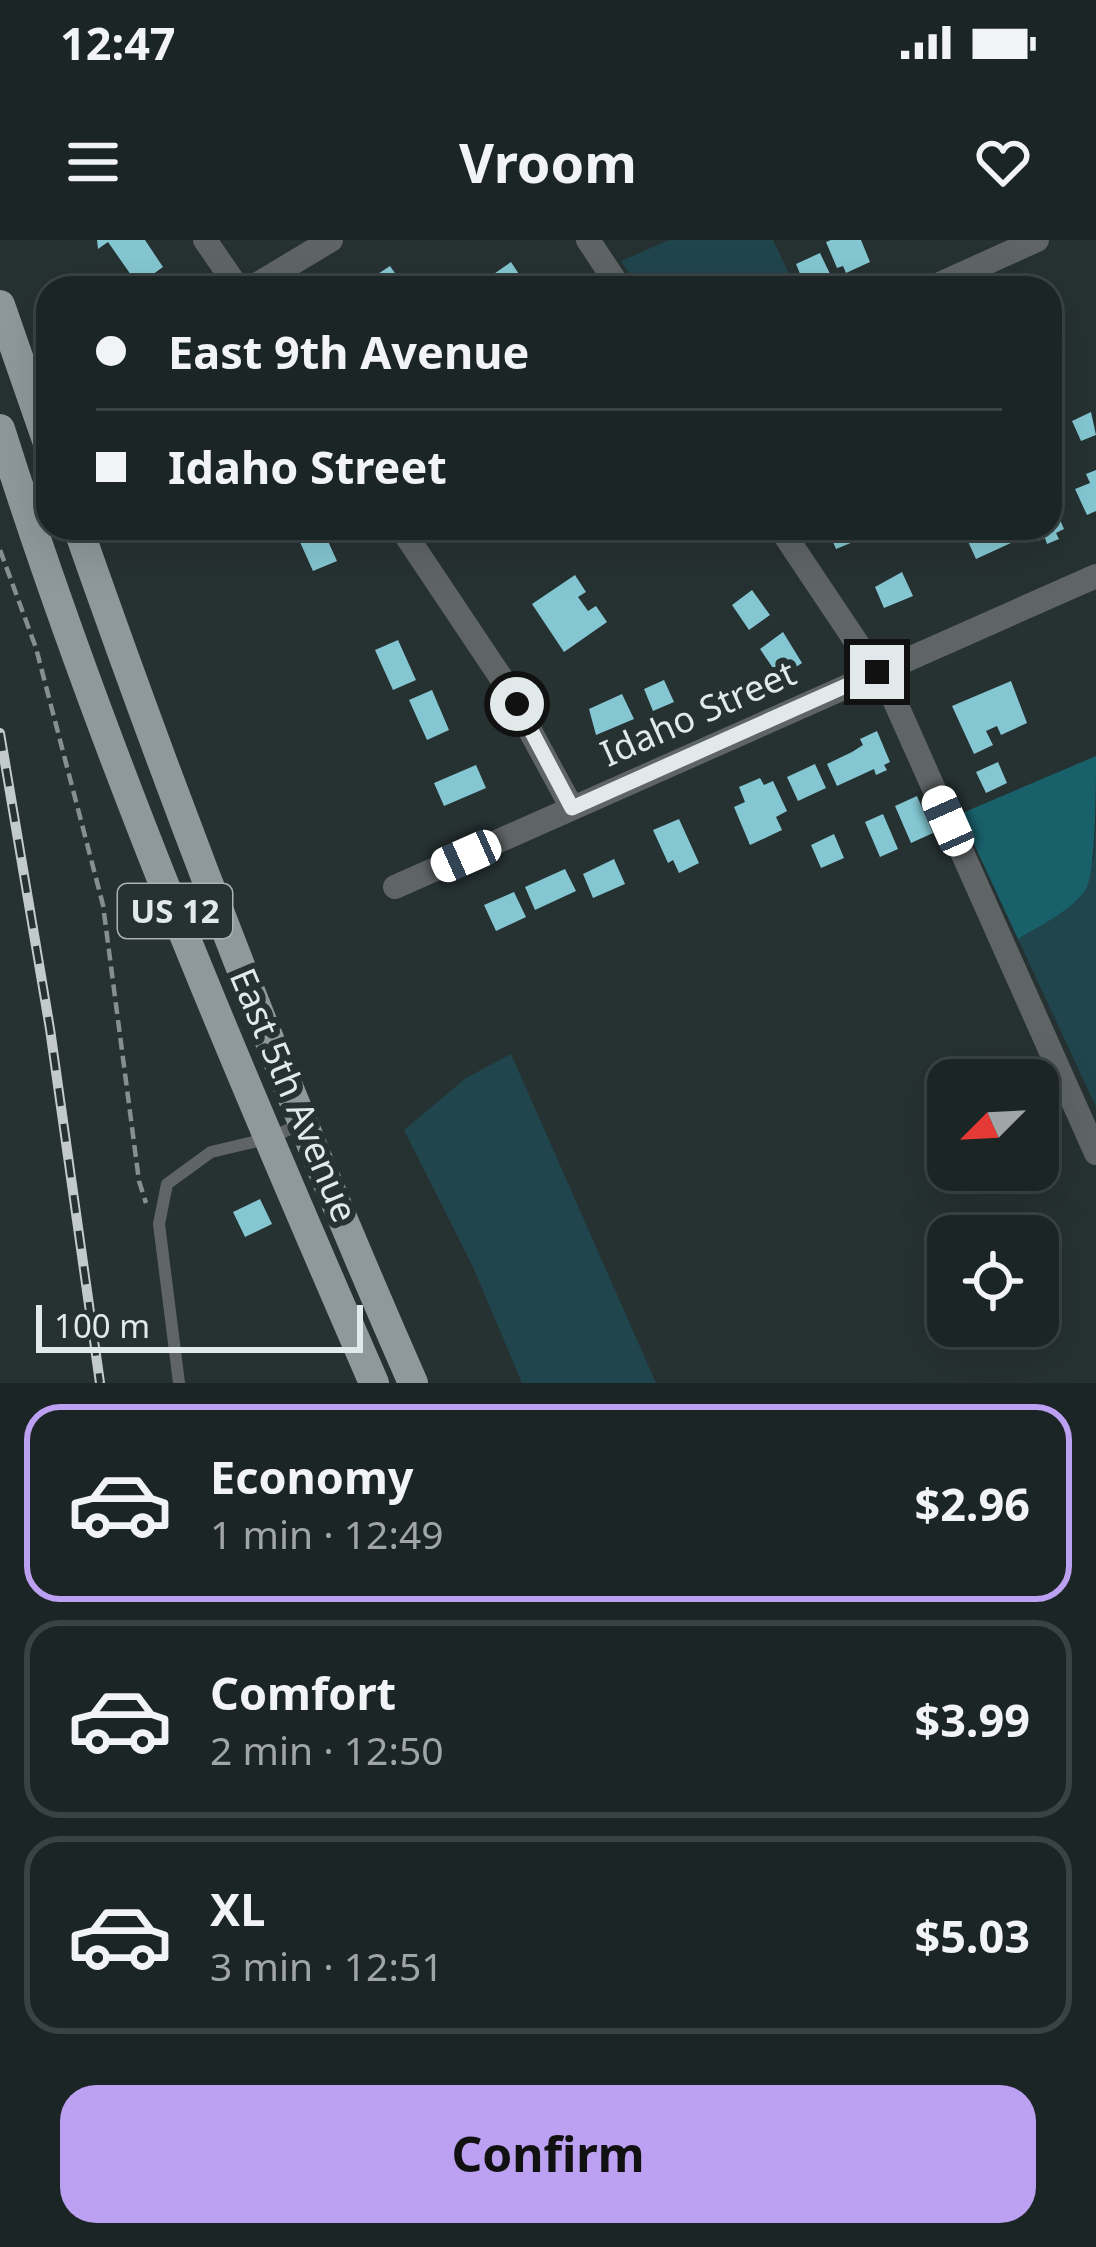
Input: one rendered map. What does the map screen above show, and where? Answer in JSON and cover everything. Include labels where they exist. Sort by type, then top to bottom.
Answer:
[{"type":"main road","points":[[0,304],[36,375]]},
{"type":"main road","name":"East 5th Avenue","points":[[0,430],[36,534]]},
{"type":"main road","name":"East 5th Avenue","points":[[38,540],[107,740],[374,1383]]},
{"type":"main road","name":"East 5th Avenue","points":[[82,540],[156,745],[304,1123],[413,1383]]},
{"type":"street","points":[[205,240],[230,276]]},
{"type":"street","points":[[271,276],[332,240]]},
{"type":"street","points":[[588,240],[612,276]]},
{"type":"street","points":[[958,276],[1037,240]]},
{"type":"street","points":[[409,540],[502,679],[572,808]]},
{"type":"street","points":[[789,540],[893,697],[1096,1153]]},
{"type":"street","name":"Idaho Street","points":[[395,887],[1096,576]]},
{"type":"lane","points":[[179,1383],[159,1224],[167,1184],[211,1151],[270,1138],[304,1123]]},
{"type":"path","points":[[0,550],[36,648],[103,905],[139,1181],[159,1224]]},
{"type":"shaded area","points":[[669,240],[773,240],[790,276],[631,276],[621,261]]},
{"type":"shaded area","points":[[1096,756],[1094,844],[1087,887],[1065,910],[1018,939],[960,814]]},
{"type":"shaded area","points":[[1096,821],[1096,1107],[1018,939],[1066,909],[1094,859]]},
{"type":"shaded area","points":[[511,1054],[656,1383],[522,1383],[473,1267],[404,1130],[466,1078]]},
{"type":"building","points":[[97,240],[145,240],[163,267],[150,276],[132,276],[108,242],[98,249]]},
{"type":"building","points":[[861,240],[870,262],[846,273],[843,266],[837,268],[826,242]]},
{"type":"building","points":[[820,253],[831,276],[801,276],[796,264]]},
{"type":"building","points":[[511,262],[520,276],[491,276]]},
{"type":"building","points":[[390,266],[397,276],[375,276]]},
{"type":"building","points":[[1091,412],[1096,435],[1081,441],[1072,421]]},
{"type":"building","points":[[1096,470],[1096,511],[1087,515],[1075,489],[1090,483],[1086,474]]},
{"type":"building","points":[[299,540],[327,540],[337,561],[313,571]]},
{"type":"building","points":[[832,540],[858,540],[836,549]]},
{"type":"building","points":[[967,540],[1010,540],[1011,543],[976,559]]},
{"type":"building","points":[[902,572],[913,596],[884,608],[875,587]]},
{"type":"building","points":[[575,575],[586,592],[578,597],[588,611],[596,606],[607,622],[564,652],[532,604]]},
{"type":"building","points":[[752,590],[770,615],[749,630],[732,605]]},
{"type":"building","points":[[783,632],[802,663],[787,673],[783,666],[775,671],[760,649]]},
{"type":"building","points":[[398,640],[416,680],[393,690],[375,650]]},
{"type":"building","points":[[664,680],[674,702],[653,711],[644,689]]},
{"type":"building","points":[[1011,681],[1027,723],[1001,735],[997,726],[986,731],[993,745],[974,754],[952,706]]},
{"type":"building","points":[[432,690],[449,730],[427,740],[409,700]]},
{"type":"building","points":[[622,694],[634,719],[596,735],[589,709]]},
{"type":"building","points":[[877,731],[890,762],[884,765],[887,770],[876,775],[874,769],[837,786],[827,764],[863,745],[860,739]]},
{"type":"building","points":[[998,762],[1007,783],[986,793],[976,772]]},
{"type":"building","points":[[815,764],[826,788],[798,801],[787,777]]},
{"type":"building","points":[[476,765],[486,788],[444,806],[434,783]]},
{"type":"building","points":[[760,778],[764,785],[773,781],[787,811],[776,817],[782,830],[750,845],[734,807],[745,802],[739,787]]},
{"type":"building","points":[[917,796],[933,833],[911,843],[895,806]]},
{"type":"building","points":[[883,814],[898,849],[880,857],[865,822]]},
{"type":"building","points":[[679,819],[699,863],[679,873],[673,860],[668,863],[653,830]]},
{"type":"building","points":[[834,834],[844,858],[821,868],[811,845]]},
{"type":"building","points":[[614,859],[625,884],[593,898],[583,874]]},
{"type":"building","points":[[565,869],[576,891],[535,910],[525,887]]},
{"type":"building","points":[[514,892],[526,917],[496,931],[484,905]]},
{"type":"building","points":[[260,1199],[272,1224],[245,1237],[233,1212]]},
{"type":"railway","points":[[0,733],[50,1029],[100,1383]]},
{"type":"route","points":[[517,704],[572,808],[877,672]]}]
